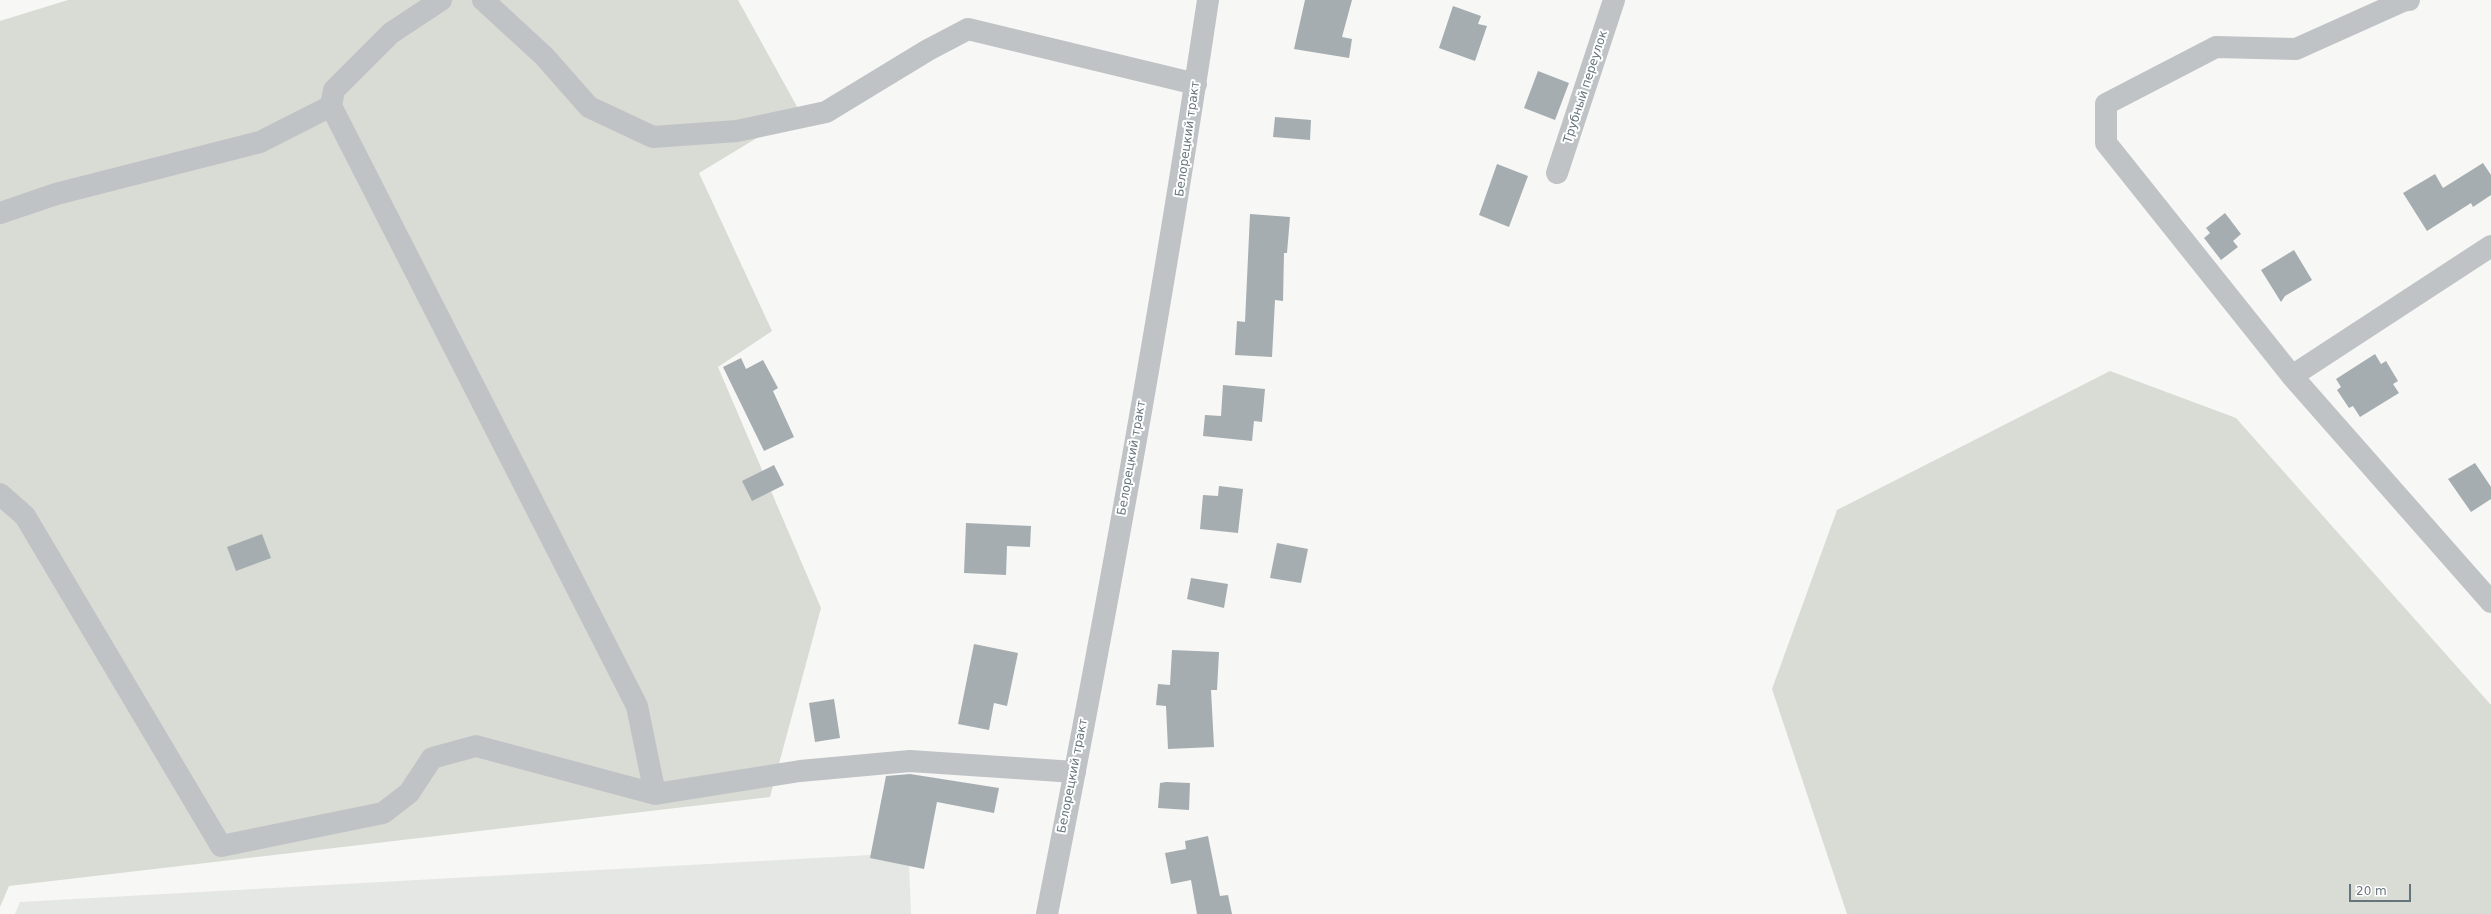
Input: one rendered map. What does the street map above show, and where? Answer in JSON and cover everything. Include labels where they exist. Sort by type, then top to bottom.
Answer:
[{"type":"street","points":[[441,0],[392,33],[334,90],[331,106],[637,706],[655,794]]},
{"type":"street","points":[[482,0],[544,56],[589,107],[653,137],[736,131],[826,112],[928,50],[968,29],[1196,84]]},
{"type":"street","name":"Белорецкий тракт","points":[[1047,914],[1075,772],[1179,198],[1208,0]]},
{"type":"street","name":"Трубный переулок","points":[[1557,173],[1614,0]]},
{"type":"street","points":[[2409,0],[2403,0],[2296,49],[2216,47],[2106,104],[2106,143],[2292,376],[2491,602]]},
{"type":"street","points":[[0,213],[56,194],[260,142],[331,106]]},
{"type":"street","points":[[2292,376],[2491,246]]},
{"type":"street","points":[[0,494],[25,516],[221,846],[383,813],[409,793],[432,758],[476,746],[655,794],[800,771],[910,761],[1075,772]]},
{"type":"shaded area","points":[[68,0],[738,0],[800,112],[699,173],[772,331],[718,367],[821,608],[770,797],[9,886],[0,907],[0,21]]},
{"type":"shaded area","points":[[2110,371],[2236,418],[2491,705],[2491,914],[1847,914],[1772,689],[1837,510]]},
{"type":"shaded area","points":[[870,855],[909,864],[911,914],[15,914],[20,902]]},
{"type":"building","points":[[1305,0],[1352,0],[1342,37],[1352,39],[1349,58],[1294,49]]},
{"type":"building","points":[[1453,6],[1481,16],[1478,24],[1487,26],[1475,61],[1439,48]]},
{"type":"building","points":[[1538,71],[1569,83],[1555,120],[1524,108]]},
{"type":"building","points":[[1275,117],[1311,120],[1310,140],[1273,137]]},
{"type":"building","points":[[2483,163],[2491,175],[2491,195],[2473,207],[2471,203],[2427,231],[2403,193],[2435,174],[2443,188]]},
{"type":"building","points":[[1497,164],[1528,176],[1509,227],[1479,215]]},
{"type":"building","points":[[2225,213],[2241,234],[2233,241],[2238,247],[2221,260],[2204,238],[2210,233],[2206,228]]},
{"type":"building","points":[[1250,214],[1290,217],[1287,253],[1284,253],[1283,301],[1275,300],[1272,357],[1235,355],[1237,321],[1245,322]]},
{"type":"building","points":[[2294,250],[2312,280],[2285,296],[2281,302],[2261,270]]},
{"type":"building","points":[[2375,354],[2381,364],[2386,361],[2398,381],[2393,384],[2399,393],[2360,417],[2353,406],[2349,408],[2337,390],[2341,387],[2336,379]]},
{"type":"building","points":[[741,358],[746,369],[763,360],[778,388],[773,391],[794,437],[764,451],[723,367]]},
{"type":"building","points":[[1223,385],[1265,389],[1262,422],[1254,421],[1252,441],[1203,436],[1205,415],[1221,416]]},
{"type":"building","points":[[2475,463],[2491,487],[2491,499],[2471,512],[2448,479]]},
{"type":"building","points":[[774,465],[784,485],[752,501],[742,481]]},
{"type":"building","points":[[1219,486],[1243,489],[1238,533],[1200,529],[1203,495],[1218,496]]},
{"type":"building","points":[[966,523],[1031,526],[1030,547],[1007,546],[1006,575],[964,573]]},
{"type":"building","points":[[262,534],[271,558],[236,571],[227,547]]},
{"type":"building","points":[[1277,543],[1308,549],[1301,583],[1270,578]]},
{"type":"building","points":[[1191,578],[1228,584],[1224,608],[1187,599]]},
{"type":"building","points":[[974,644],[1018,653],[1007,706],[994,703],[989,730],[958,724]]},
{"type":"building","points":[[1172,650],[1219,652],[1217,690],[1211,690],[1214,747],[1168,749],[1166,706],[1156,705],[1158,684],[1170,685]]},
{"type":"building","points":[[834,699],[840,738],[815,742],[809,703]]},
{"type":"building","points":[[910,774],[999,788],[994,813],[937,802],[924,869],[870,858],[886,776]]},
{"type":"building","points":[[1160,783],[1190,783],[1189,810],[1158,808]]},
{"type":"building","points":[[1208,836],[1220,896],[1228,895],[1232,914],[1197,914],[1191,880],[1171,884],[1165,853],[1186,849],[1185,841]]}]
